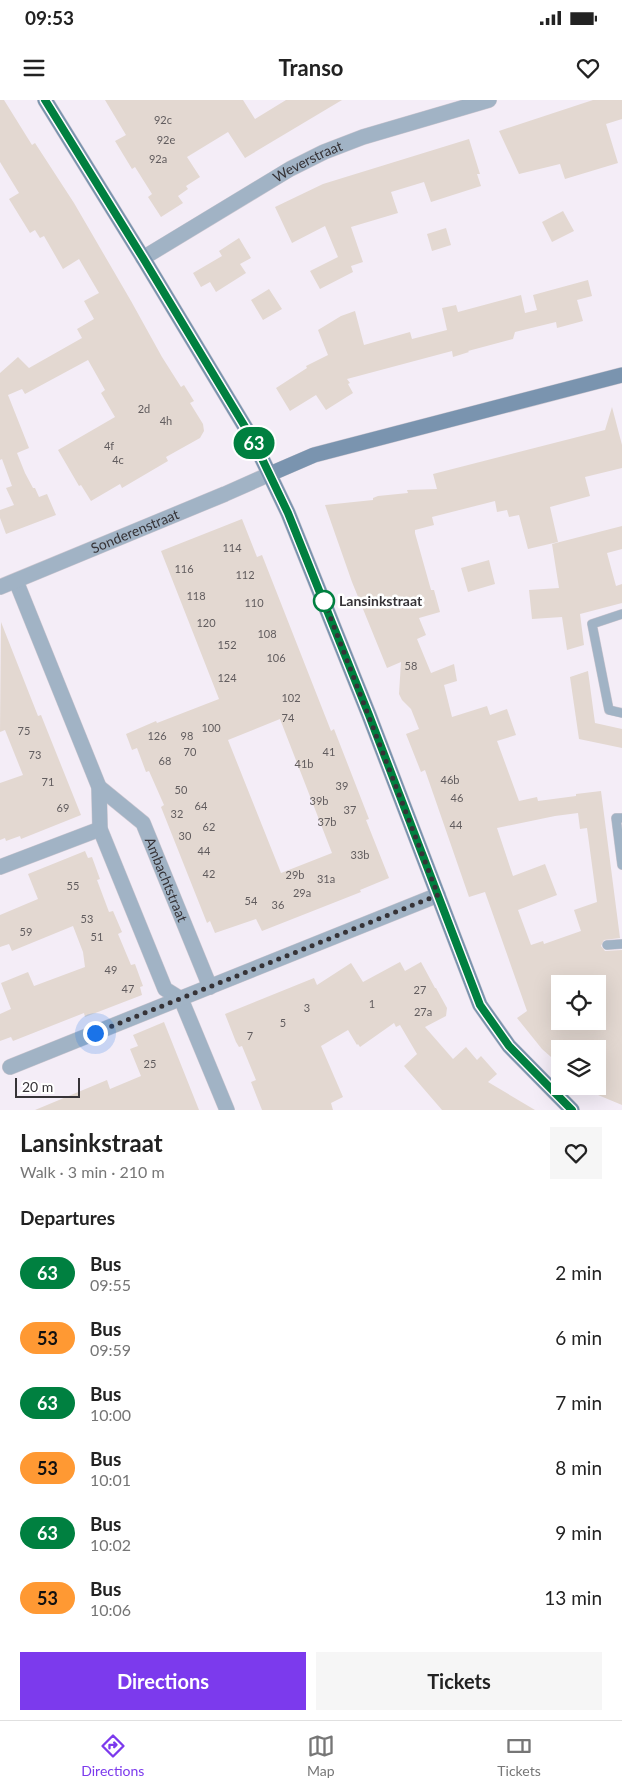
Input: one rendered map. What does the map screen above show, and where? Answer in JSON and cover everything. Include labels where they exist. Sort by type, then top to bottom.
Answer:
[{"type":"main road","points":[[45,100],[253,440],[270,474],[300,540],[480,1005],[509,1046],[572,1110]]},
{"type":"main road","points":[[270,474],[314,455],[622,375]]},
{"type":"street","name":"Weverstraat","points":[[143,258],[290,169],[324,152],[363,137],[489,100]]},
{"type":"street","name":"Sonderenstraat","points":[[0,587],[270,474]]},
{"type":"street","name":"Ambachtstraat","points":[[16,581],[99,787],[100,829],[165,989],[181,998],[227,1110]]},
{"type":"street","name":"Ambachtstraat","points":[[99,787],[143,823],[210,987]]},
{"type":"street","points":[[0,868],[100,829]]},
{"type":"street","points":[[10,1067],[438,895]]},
{"type":"lane","points":[[622,614],[592,624],[609,710],[622,713]]},
{"type":"lane","points":[[622,818],[616,818],[622,865]]},
{"type":"lane","points":[[607,945],[622,944]]},
{"type":"building","points":[[0,100],[4,100],[32,145],[35,143],[74,203],[162,357],[181,387],[184,385],[194,401],[190,403],[203,424],[204,431],[200,438],[166,457],[168,461],[122,488],[120,484],[91,501],[81,485],[79,486],[58,450],[115,417],[101,393],[105,390],[88,360],[25,394],[22,389],[8,395],[29,448],[17,453],[25,473],[39,497],[47,494],[56,515],[6,534],[0,518],[0,510],[14,505],[6,488],[12,486],[2,459],[0,460],[0,373],[18,357],[29,368],[82,338],[77,329],[94,319],[84,301],[99,293],[79,259],[63,269],[44,236],[40,238],[35,230],[30,233],[9,199],[19,193],[0,162]]},
{"type":"building","points":[[105,100],[243,100],[255,119],[286,100],[342,100],[245,158],[228,132],[187,157],[200,177],[186,186],[188,189],[178,196],[183,203],[161,217],[148,197],[152,194],[135,167],[132,169],[115,141],[126,135]]},
{"type":"building","points":[[593,100],[622,100],[622,119],[606,124],[618,163],[565,179],[560,164],[519,174],[499,131]]},
{"type":"building","points":[[469,139],[480,174],[477,174],[481,186],[431,202],[424,182],[391,192],[398,213],[351,227],[363,262],[351,266],[353,272],[320,289],[310,271],[338,257],[325,226],[292,243],[275,207],[323,184]]},
{"type":"building","points":[[563,211],[574,231],[552,242],[542,222]]},
{"type":"building","points":[[446,228],[451,245],[432,251],[427,234]]},
{"type":"building","points":[[239,238],[251,258],[240,264],[246,273],[216,292],[210,282],[201,287],[193,273],[222,256],[219,251]]},
{"type":"building","points":[[588,280],[592,296],[577,300],[583,321],[557,328],[556,322],[515,332],[513,339],[453,357],[452,351],[347,379],[353,393],[326,410],[316,395],[290,411],[276,388],[307,368],[306,366],[328,355],[318,330],[341,316],[355,311],[364,345],[410,332],[412,339],[447,330],[442,308],[456,305],[458,312],[521,295],[525,313],[537,310],[533,295]]},
{"type":"building","points":[[269,289],[282,309],[263,320],[251,300]]},
{"type":"building","points":[[612,407],[622,445],[622,468],[585,477],[590,496],[550,507],[558,542],[528,549],[519,515],[509,517],[507,510],[497,512],[495,501],[432,517],[434,525],[415,530],[415,533],[431,590],[434,590],[440,612],[419,618],[426,635],[417,639],[431,673],[454,664],[457,681],[444,685],[452,717],[487,706],[490,715],[507,709],[516,735],[497,741],[519,801],[537,797],[538,801],[601,791],[620,938],[604,940],[601,946],[605,951],[622,950],[622,1105],[598,1095],[606,1095],[606,1040],[551,1040],[551,1057],[542,1049],[517,1018],[527,1011],[485,892],[469,897],[425,770],[421,772],[406,734],[419,729],[411,709],[399,694],[401,662],[387,668],[352,582],[325,505],[373,500],[373,498],[378,496],[408,493],[407,490],[437,489],[433,474],[605,430]],"holes":[[[578,813],[580,829],[587,828],[597,902],[574,910],[581,931],[544,944],[543,941],[531,945],[518,910],[557,895],[545,864],[513,876],[497,828]]]},
{"type":"building","points":[[242,519],[257,557],[262,555],[331,731],[334,729],[369,819],[366,820],[389,878],[360,890],[361,892],[262,931],[256,919],[215,933],[210,921],[207,923],[161,807],[164,805],[149,771],[146,772],[137,748],[132,750],[126,734],[156,721],[157,723],[219,699],[161,551]],"holes":[[[280,719],[332,853],[281,873],[228,740]]]},
{"type":"building","points":[[622,526],[622,549],[607,553],[616,586],[622,584],[622,603],[580,614],[584,645],[567,650],[562,617],[532,619],[529,590],[559,588],[552,544]]},
{"type":"building","points":[[489,560],[495,584],[468,592],[461,568]]},
{"type":"building","points":[[1,622],[38,716],[41,715],[81,815],[21,839],[20,836],[6,841],[5,838],[0,840],[0,783],[23,775],[5,730],[0,732]]},
{"type":"building","points":[[588,671],[595,723],[622,729],[622,748],[579,739],[570,677]]},
{"type":"building","points":[[85,851],[88,858],[92,857],[100,879],[97,880],[109,912],[113,911],[122,932],[118,934],[131,965],[135,964],[143,986],[140,987],[142,995],[85,1017],[84,1013],[13,1041],[11,1037],[0,1041],[0,1014],[11,1009],[1,983],[28,972],[34,986],[85,967],[83,952],[73,926],[12,951],[9,944],[0,947],[0,915],[38,899],[28,874]]},
{"type":"building","points":[[400,962],[405,971],[421,962],[447,1008],[446,1016],[425,1027],[453,1059],[466,1047],[477,1060],[481,1056],[497,1074],[488,1082],[535,1110],[442,1110],[404,1066],[417,1054],[400,1025],[396,1027],[394,1023],[360,1047],[348,1030],[321,1046],[343,1097],[331,1103],[333,1110],[262,1110],[251,1082],[256,1080],[242,1046],[239,1047],[236,1042],[225,1014],[314,978],[317,985],[351,963],[363,982]]},
{"type":"building","points":[[164,1022],[199,1110],[35,1110],[107,1080],[110,1089],[141,1076],[130,1049],[138,1046],[133,1035]]},
{"type":"bus line","name":"63","points":[[45,100],[253,440],[288,513],[369,715],[480,1005],[509,1046],[572,1110]]},
{"type":"place","name":"Lansinkstraat","points":[[324,601]]},
{"type":"route","points":[[95,1033],[438,895],[324,601]]}]
